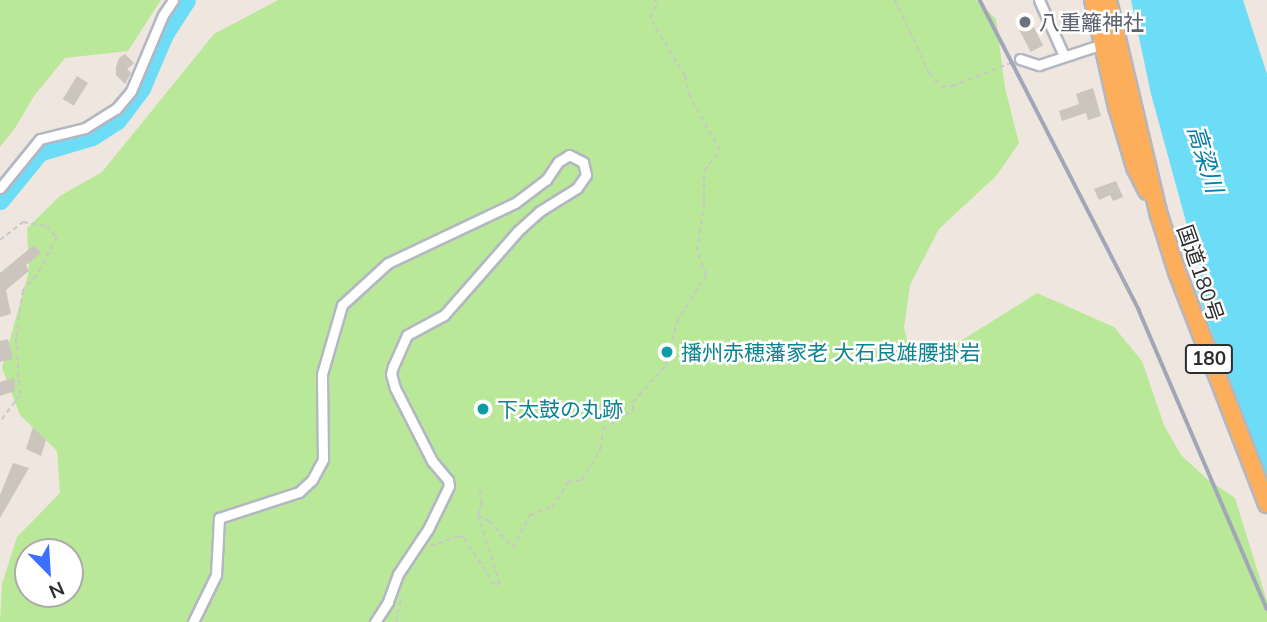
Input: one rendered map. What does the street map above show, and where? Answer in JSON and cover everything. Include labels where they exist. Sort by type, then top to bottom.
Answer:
[{"type":"highway","name":"国道180号","points":[[1093,0],[1135,167],[1158,212]]},
{"type":"highway","name":"国道180号","points":[[1108,0],[1158,212],[1198,331],[1267,504]]},
{"type":"street","points":[[0,188],[40,139],[85,128],[116,109],[131,90],[163,15],[173,0]]},
{"type":"street","points":[[1039,0],[1064,56]]},
{"type":"street","points":[[1020,60],[1039,65],[1103,44]]},
{"type":"street","points":[[193,622],[216,575],[219,518],[299,492],[312,480],[323,459],[322,374],[342,305],[388,263],[515,203],[546,180],[558,162],[569,155],[583,162],[586,175],[577,188],[540,211],[517,232],[444,315],[407,335],[393,366],[391,374],[395,388],[432,461],[448,480],[449,486],[428,529],[398,574],[382,615],[375,622]]},
{"type":"path","points":[[478,515],[489,522],[513,548],[530,515],[552,507],[568,482],[582,480],[601,448],[603,429],[633,410],[633,402],[666,365],[677,322],[706,275],[697,250],[704,206],[704,171],[720,150],[690,97],[685,76],[650,18],[657,3],[654,0]]},
{"type":"path","points":[[895,0],[929,73],[942,87],[952,86],[1020,60]]},
{"type":"path","points":[[0,240],[23,222],[46,226],[57,237],[37,275],[23,290],[16,338],[20,395],[0,422]]},
{"type":"path","points":[[427,547],[459,536],[464,538],[494,584],[500,584],[478,515],[482,503],[480,490]]},
{"type":"path","points":[[396,622],[401,597]]},
{"type":"green space","points":[[0,0],[161,0],[128,51],[65,58],[34,96],[0,147]]},
{"type":"green space","points":[[278,0],[976,0],[996,19],[1005,88],[1019,143],[997,175],[939,229],[910,285],[904,328],[911,355],[946,350],[1037,293],[1114,327],[1142,361],[1164,425],[1181,455],[1206,478],[1235,498],[1267,601],[1267,622],[0,622],[2,584],[14,546],[14,608],[84,608],[84,538],[17,538],[60,493],[57,451],[20,415],[2,368],[29,271],[27,228],[60,196],[102,172],[214,34]]},
{"type":"water","name":"高梁川","points":[[1131,0],[1243,0],[1267,74],[1267,480],[1192,279],[1200,273],[1151,94]]},
{"type":"building","points":[[1029,18],[1043,46],[1031,52],[1017,24]]},
{"type":"building","points":[[125,54],[134,63],[127,69],[131,73],[125,84],[116,75],[116,67],[119,58]]},
{"type":"building","points":[[77,76],[88,83],[74,106],[63,99]]},
{"type":"building","points":[[1093,88],[1101,116],[1088,120],[1086,113],[1062,121],[1059,111],[1079,104],[1076,94]]},
{"type":"building","points":[[1116,181],[1123,197],[1113,201],[1110,195],[1099,200],[1094,189]]},
{"type":"building","points":[[34,245],[41,253],[26,265],[29,271],[6,290],[11,314],[0,317],[0,273]]},
{"type":"building","points":[[8,339],[13,359],[0,362],[0,341]]},
{"type":"building","points":[[14,378],[15,391],[0,396],[0,382]]},
{"type":"building","points":[[33,427],[46,440],[41,456],[26,449]]},
{"type":"building","points":[[13,463],[29,468],[0,518],[0,495]]},
{"type":"waterway","points":[[0,200],[39,152],[92,136],[117,120],[141,88],[164,34],[186,0]]},
{"type":"railway","points":[[980,0],[1139,310],[1267,609]]},
{"type":"place","name":"八重籬神社","points":[[1025,22]]},
{"type":"place","name":"播州赤穂藩家老 大石良雄腰掛岩","points":[[667,352]]},
{"type":"place","name":"下太鼓の丸跡","points":[[483,409]]}]
